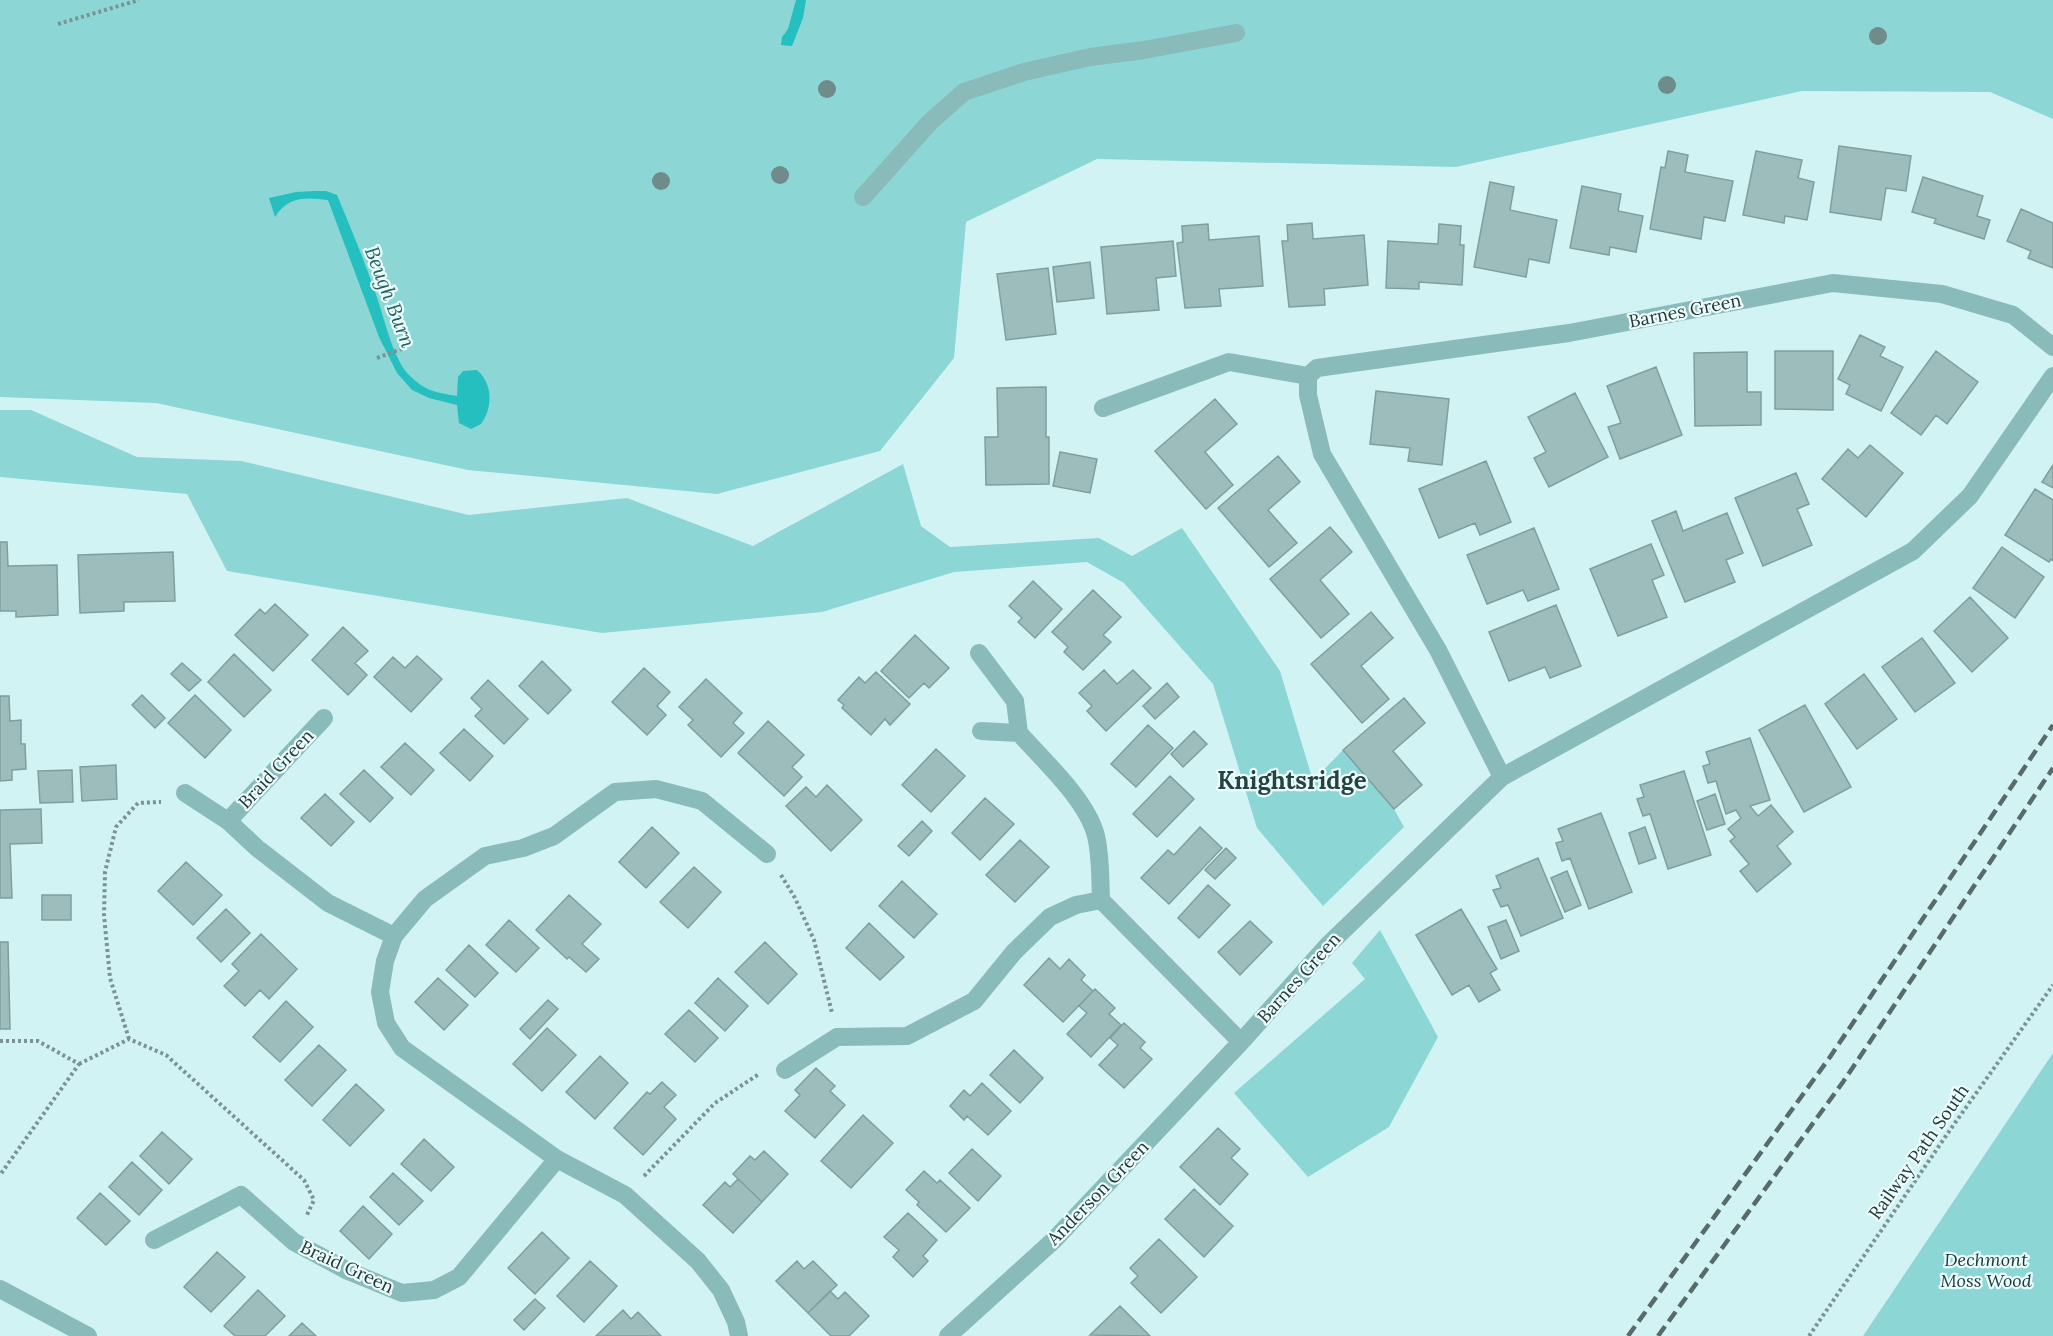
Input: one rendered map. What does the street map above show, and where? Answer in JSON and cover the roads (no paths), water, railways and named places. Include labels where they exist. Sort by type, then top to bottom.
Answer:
[{"type":"street","points":[[863,197],[930,122],[964,92],[1024,72],[1090,57],[1144,50],[1236,33]]},
{"type":"street","name":"Barnes Green","points":[[1308,376],[1317,368],[1569,333],[1833,284],[1942,294],[2013,315],[2053,347]]},
{"type":"street","points":[[1103,408],[1229,362],[1308,376],[1308,394],[1322,453],[1438,650],[1502,777]]},
{"type":"street","name":"Barnes Green","points":[[1241,1042],[1327,946],[1502,777],[1913,551],[1970,496],[2053,376]]},
{"type":"street","points":[[979,653],[1015,701],[1019,733],[1084,807],[1095,835],[1101,900],[1241,1042]]},
{"type":"street","name":"Braid Green","points":[[228,821],[324,718]]},
{"type":"street","points":[[981,731],[1019,733]]},
{"type":"street","points":[[739,1336],[736,1322],[721,1290],[698,1262],[624,1196],[557,1159],[402,1048],[386,1023],[380,992],[385,961],[393,936],[425,899],[485,856],[523,848],[554,836],[615,792],[656,789],[702,801],[767,854]]},
{"type":"street","name":"Braid Green","points":[[185,793],[228,821],[257,848],[328,903],[393,936]]},
{"type":"street","points":[[785,1070],[837,1037],[907,1036],[974,1001],[1014,952],[1050,917],[1076,905],[1101,900]]},
{"type":"street","name":"Anderson Green","points":[[948,1336],[1054,1240],[1241,1042]]},
{"type":"street","name":"Braid Green","points":[[154,1240],[241,1195],[294,1242],[348,1271],[402,1293],[434,1290],[459,1277],[557,1159]]},
{"type":"street","points":[[0,1289],[88,1336]]},
{"type":"railway","points":[[1628,1336],[1830,1057],[2053,725]]},
{"type":"railway","points":[[1658,1336],[1843,1082],[2053,768]]},
{"type":"district","name":"Knightsridge","points":[[1292,781]]},
{"type":"water label","name":"Beugh Burn","points":[[390,297]]},
{"type":"park label","name":"Dechmont Moss Wood","points":[[1986,1270]]}]
